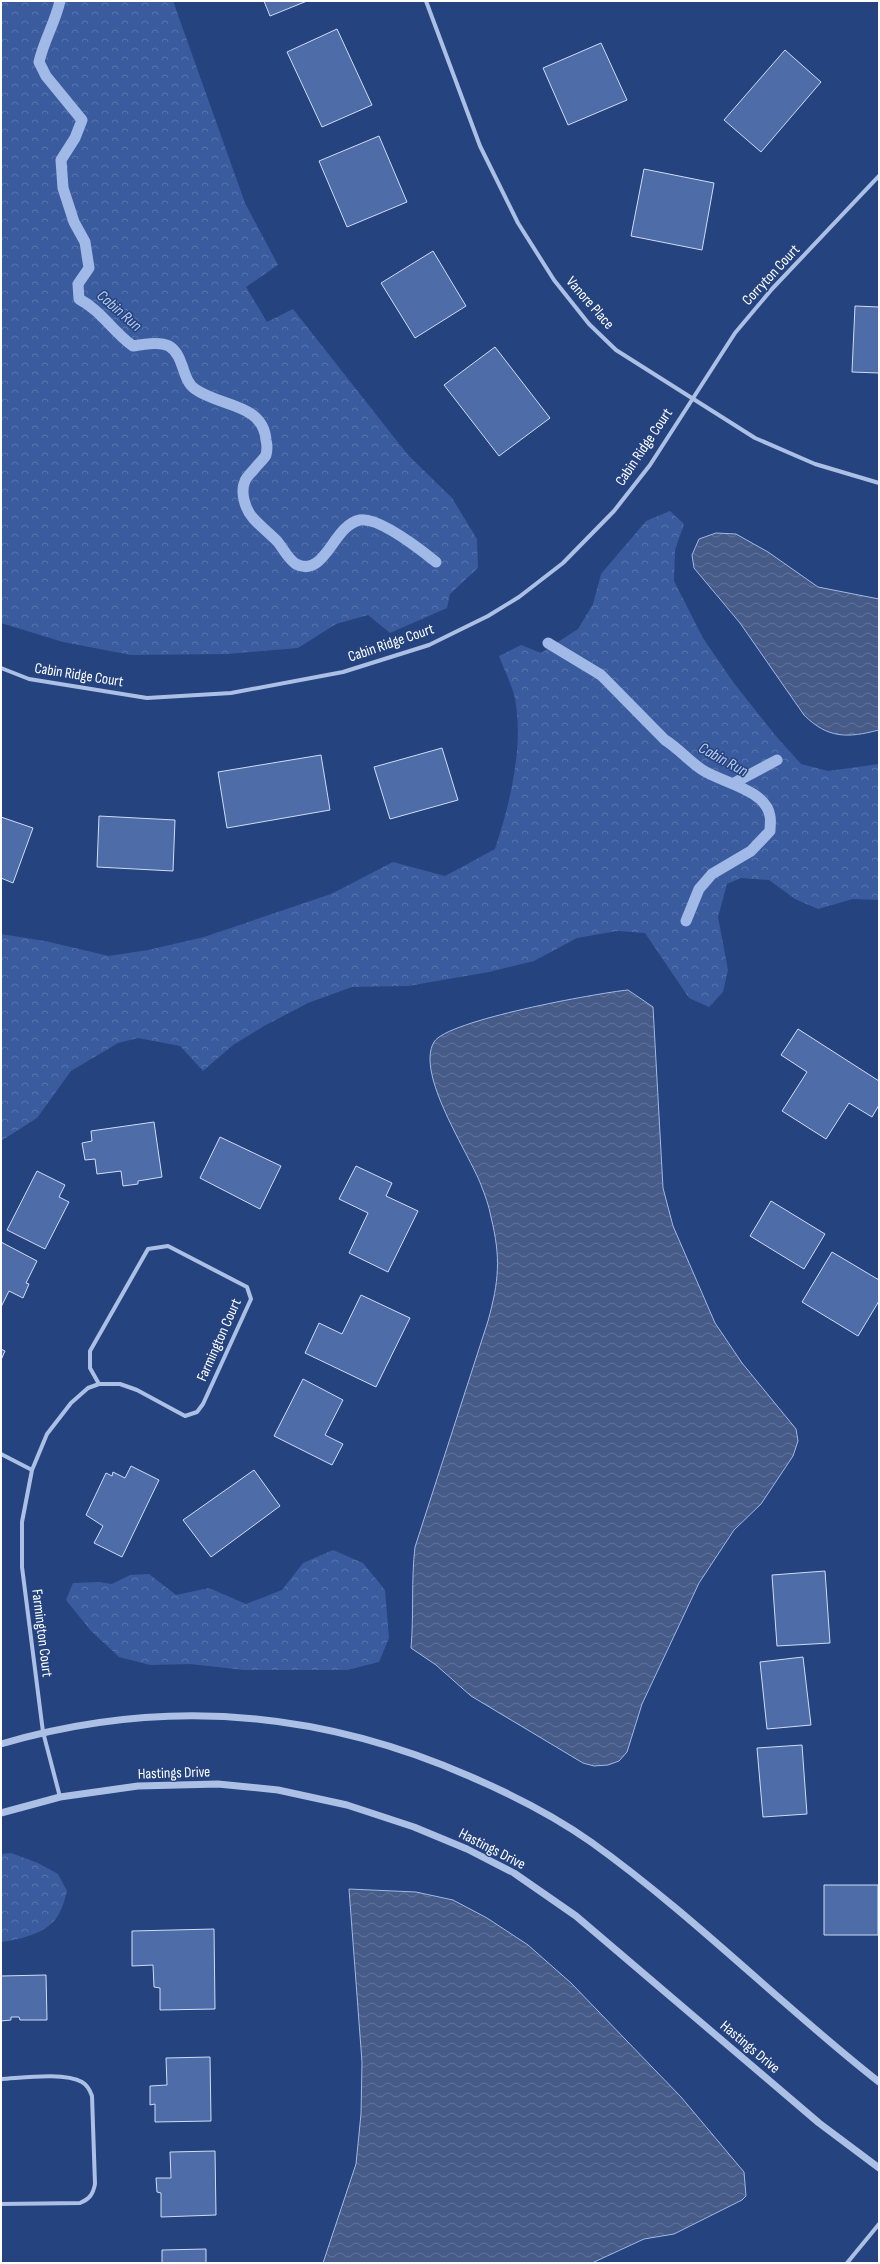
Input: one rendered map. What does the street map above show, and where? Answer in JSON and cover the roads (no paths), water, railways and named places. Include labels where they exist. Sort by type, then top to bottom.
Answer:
[{"type":"street","name":"Vanore Place","points":[[426,1],[480,146],[518,223],[554,280],[589,324],[616,350],[691,398],[768,444],[815,464],[879,483]]},
{"type":"street","name":"Corryton Court","points":[[691,398],[735,333],[772,289],[879,176]]},
{"type":"street","name":"Cabin Ridge Court","points":[[1,668],[29,679],[154,697],[231,693],[343,672],[429,645],[519,597],[563,563],[614,511],[645,471],[691,398]]},
{"type":"street","name":"Farmington Court","points":[[60,1797],[43,1732],[22,1567],[22,1522],[32,1470],[47,1434],[71,1403],[88,1388],[98,1384],[120,1384],[137,1390],[185,1416],[197,1412],[203,1404],[251,1299],[247,1287],[168,1246],[148,1249],[90,1351],[90,1368],[98,1384]]},
{"type":"street","points":[[1,1454],[32,1470]]},
{"type":"street","points":[[1,1744],[43,1732],[112,1720],[187,1714],[278,1720],[383,1743],[431,1759],[503,1791],[547,1814],[590,1841],[648,1886],[879,2082]]},
{"type":"street","name":"Hastings Drive","points":[[1,1813],[60,1797],[146,1786],[218,1784],[278,1790],[347,1805],[414,1827],[467,1849],[514,1873],[576,1916],[819,2123],[879,2168]]},
{"type":"street","points":[[1,2079],[68,2078],[82,2082],[90,2089],[92,2096],[95,2184],[94,2192],[88,2199],[80,2202],[1,2204]]},
{"type":"street","points":[[847,2263],[879,2224]]},
{"type":"water","points":[[716,533],[736,534],[768,552],[818,587],[879,599],[879,730],[868,733],[848,735],[839,734],[821,729],[804,715],[740,623],[694,568],[692,555],[699,539]]},
{"type":"water","points":[[628,990],[653,1007],[663,1188],[673,1226],[715,1323],[742,1363],[796,1429],[798,1441],[793,1456],[761,1504],[734,1530],[699,1583],[642,1704],[627,1752],[619,1761],[608,1765],[594,1766],[583,1763],[471,1696],[436,1665],[411,1648],[415,1547],[488,1321],[495,1294],[497,1269],[496,1245],[487,1201],[475,1171],[437,1093],[430,1056],[434,1042],[445,1034],[466,1025],[557,1002]]},
{"type":"water","points":[[349,1889],[416,1892],[453,1900],[487,1918],[528,1945],[571,1983],[681,2097],[744,2172],[746,2196],[742,2200],[674,2234],[644,2239],[592,2263],[323,2263],[356,2164],[361,2114],[362,2062]]},
{"type":"waterway","name":"Cabin Run","points":[[60,1],[39,62],[46,76],[82,120],[75,138],[61,160],[63,188],[74,222],[85,242],[89,268],[78,284],[79,299],[101,315],[133,346],[156,343],[169,346],[178,356],[187,379],[195,389],[205,395],[239,407],[249,412],[257,419],[263,428],[267,443],[266,455],[245,481],[243,490],[244,500],[253,518],[277,541],[293,562],[306,567],[314,564],[322,558],[343,531],[351,524],[360,520],[368,520],[400,535],[436,562]]},
{"type":"waterway","name":"Cabin Run","points":[[548,643],[601,675],[665,740],[701,769],[709,774],[741,787],[760,799],[767,807],[770,818],[770,831],[751,851],[712,874],[699,889],[686,921]]},
{"type":"waterway","points":[[734,783],[777,760]]}]
